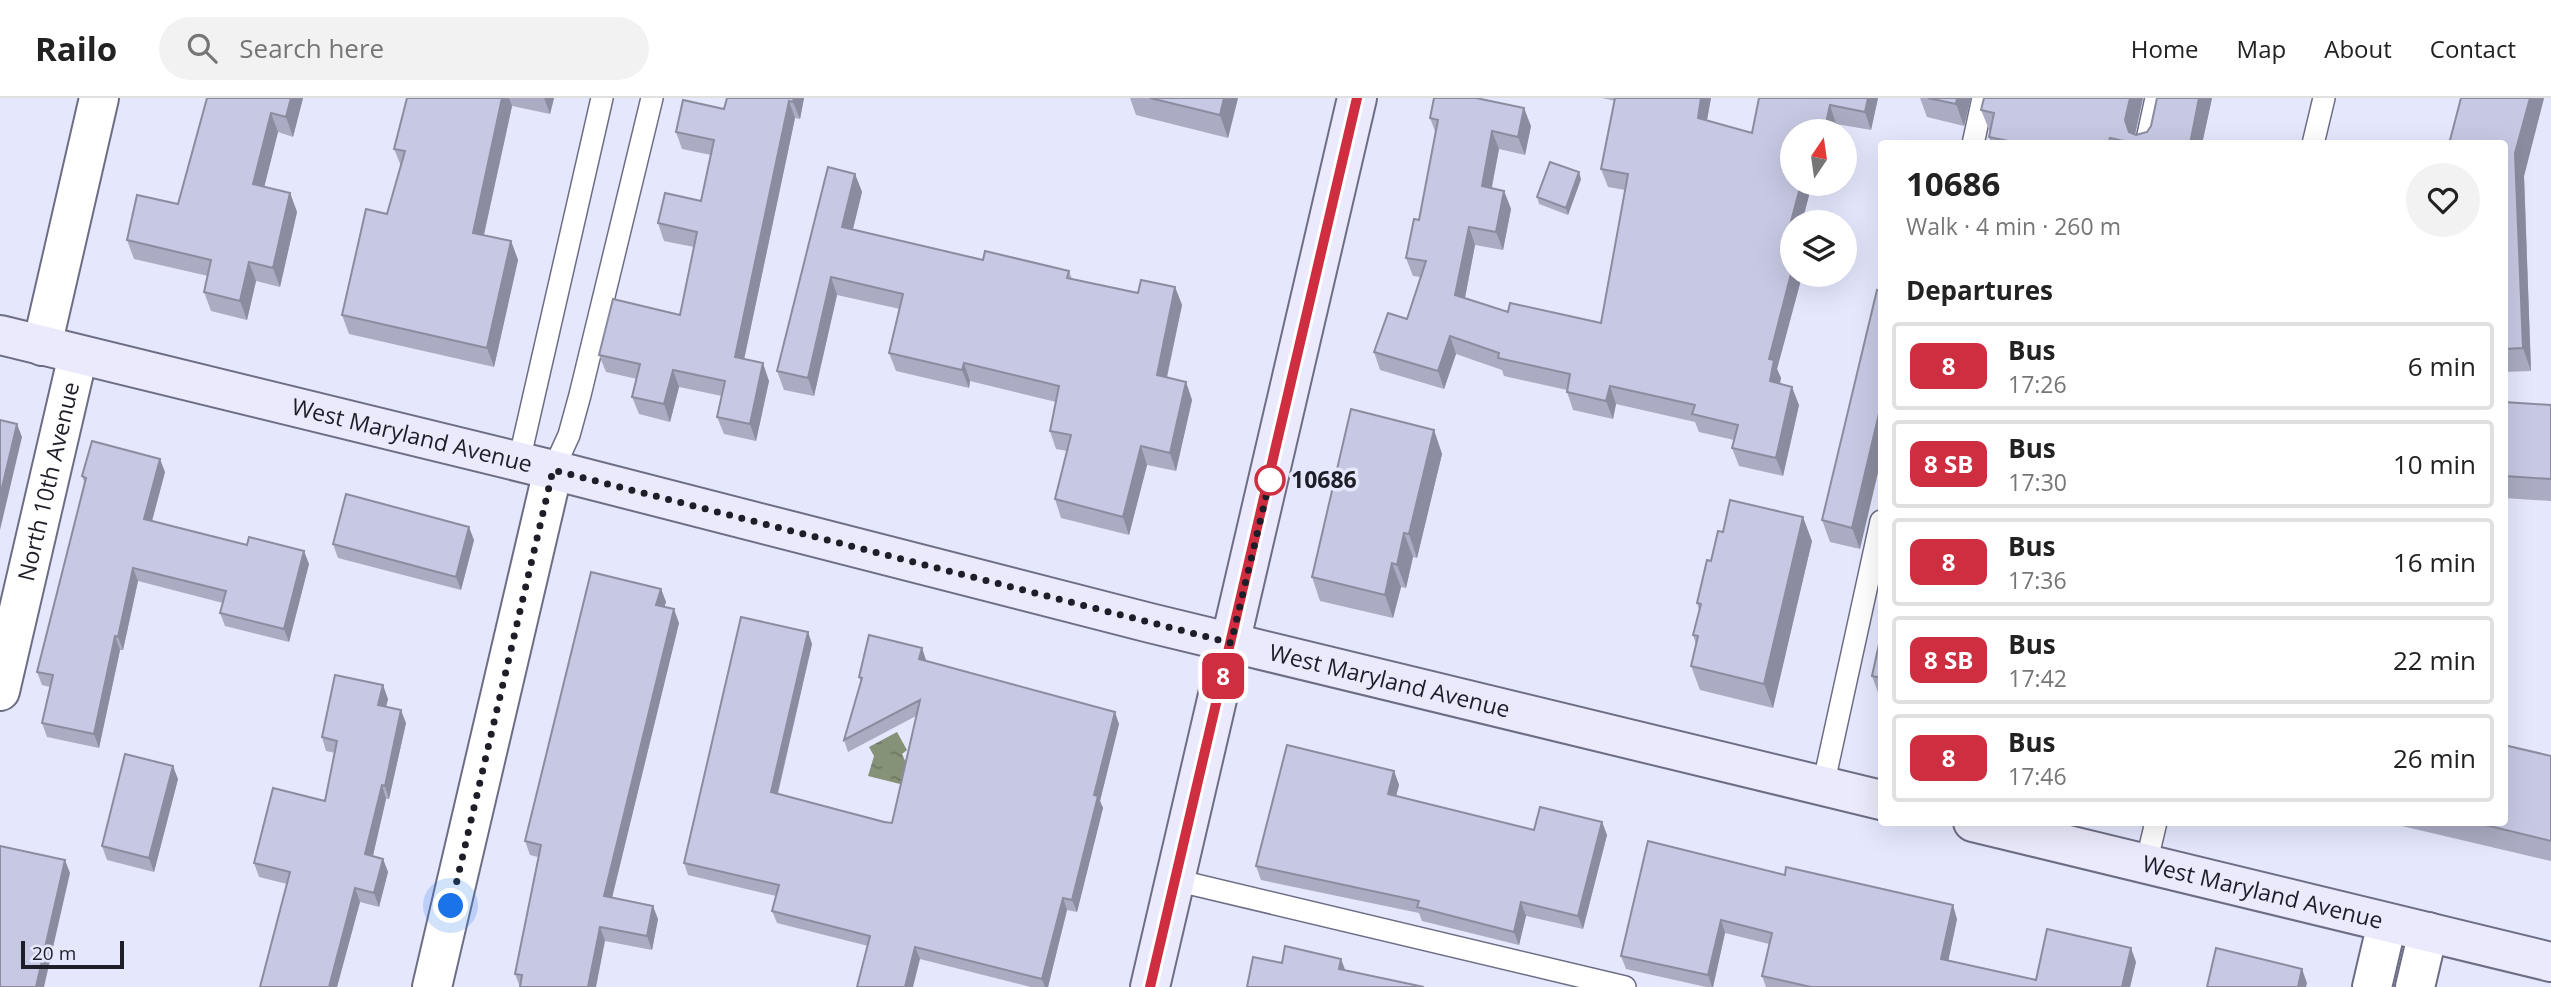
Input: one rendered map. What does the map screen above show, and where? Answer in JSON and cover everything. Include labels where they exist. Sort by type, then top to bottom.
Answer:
[{"type":"street","points":[[42,346],[99,98]]},
{"type":"street","points":[[1150,987],[1357,98]]},
{"type":"street","name":"West Maryland Avenue","points":[[0,335],[536,465],[1231,643],[1878,799]]},
{"type":"street","name":"North 10th Avenue","points":[[0,691],[78,355]]},
{"type":"street","points":[[432,987],[536,465]]},
{"type":"street","name":"West Maryland Avenue","points":[[1995,826],[2551,962]]},
{"type":"street","points":[[2372,987],[2387,923]]},
{"type":"street","points":[[2415,987],[2428,932]]},
{"type":"lane","points":[[536,465],[602,98]]},
{"type":"lane","points":[[536,465],[569,435],[652,98]]},
{"type":"lane","points":[[1974,140],[1983,98]]},
{"type":"lane","points":[[2147,140],[2156,98]]},
{"type":"lane","points":[[2314,140],[2324,98]]},
{"type":"lane","points":[[1823,786],[1878,536]]},
{"type":"lane","points":[[2146,864],[2155,826]]},
{"type":"lane","points":[[1175,880],[1625,987]]},
{"type":"water","points":[[897,732],[907,750],[902,754],[908,767],[904,785],[868,776],[874,756],[869,747]]},
{"type":"building","points":[[207,98],[291,98],[286,117],[271,113],[253,184],[290,193],[273,268],[249,262],[240,301],[204,292],[211,260],[127,240],[137,195],[178,204]]},
{"type":"building","points":[[407,98],[502,98],[473,233],[511,241],[487,348],[342,315],[366,209],[387,214],[405,151],[394,149]]},
{"type":"building","points":[[727,98],[794,98],[793,102],[789,101],[735,357],[763,363],[750,424],[717,417],[725,381],[673,370],[664,404],[632,397],[640,364],[599,355],[613,299],[680,315],[697,232],[658,223],[665,193],[701,201],[714,140],[676,132],[683,100],[724,109]]},
{"type":"building","points":[[1150,98],[1224,98],[1220,115]]},
{"type":"building","points":[[1434,98],[1476,98],[1524,108],[1518,137],[1492,131],[1482,186],[1504,191],[1496,232],[1469,227],[1455,295],[1508,312],[1510,303],[1601,323],[1628,174],[1601,169],[1615,98],[1701,98],[1698,118],[1752,133],[1759,98],[1868,98],[1865,112],[1830,105],[1827,119],[1780,119],[1780,196],[1798,196],[1794,210],[1780,210],[1780,287],[1788,287],[1769,359],[1774,360],[1770,381],[1792,387],[1776,458],[1732,448],[1738,425],[1692,414],[1695,405],[1610,386],[1606,401],[1567,392],[1570,374],[1498,358],[1499,353],[1450,336],[1438,371],[1374,352],[1388,313],[1407,319],[1426,261],[1406,258],[1414,219],[1419,220],[1438,120],[1430,118]]},
{"type":"building","points":[[1928,98],[1957,98],[1956,104]]},
{"type":"building","points":[[1984,98],[2130,98],[2125,120],[2129,132],[2136,135],[2147,132],[2151,126],[2157,98],[2199,98],[2191,140],[2003,140],[1989,137],[1994,113],[1981,110]]},
{"type":"building","points":[[2461,98],[2530,98],[2515,153],[2523,348],[2508,349],[2508,140],[2450,140]]},
{"type":"building","points":[[1550,162],[1579,172],[1566,208],[1537,197]]},
{"type":"building","points":[[828,167],[855,174],[842,227],[983,260],[985,251],[1069,271],[1067,278],[1138,293],[1141,280],[1175,287],[1157,375],[1186,382],[1170,453],[1141,446],[1123,517],[1055,499],[1071,435],[1050,431],[1059,386],[964,363],[962,370],[889,353],[903,294],[831,277],[808,378],[777,371]]},
{"type":"building","points":[[1877,290],[1878,418],[1852,528],[1822,520]]},
{"type":"building","points":[[2508,402],[2551,405],[2551,479],[2508,476]]},
{"type":"building","points":[[1351,409],[1434,430],[1409,534],[1404,533],[1397,565],[1392,563],[1385,595],[1312,577]]},
{"type":"building","points":[[0,420],[17,424],[0,496]]},
{"type":"building","points":[[92,441],[160,459],[144,519],[247,545],[249,537],[304,551],[284,629],[220,613],[226,591],[133,568],[94,734],[42,723],[53,675],[37,672],[86,478],[82,476]]},
{"type":"building","points":[[346,494],[469,527],[456,577],[333,544]]},
{"type":"building","points":[[1730,500],[1803,517],[1764,684],[1691,666],[1698,636],[1693,635],[1701,604],[1697,603],[1707,560],[1711,561],[1718,531],[1723,532]]},
{"type":"building","points":[[591,572],[661,589],[656,605],[674,609],[604,896],[653,906],[647,936],[600,927],[588,987],[520,987],[522,975],[515,974],[541,845],[525,841]]},
{"type":"building","points":[[741,617],[808,632],[771,792],[884,822],[892,823],[920,700],[844,740],[862,678],[859,677],[869,635],[922,648],[919,659],[1115,712],[1094,795],[1098,796],[1072,900],[1063,898],[1042,979],[915,947],[905,987],[857,987],[870,936],[772,911],[779,885],[684,863]]},
{"type":"building","points":[[1878,649],[1878,677],[1872,676]]},
{"type":"building","points":[[335,675],[383,685],[378,705],[401,710],[385,786],[382,785],[365,854],[383,859],[374,893],[355,888],[329,987],[260,987],[290,872],[254,863],[273,788],[325,801],[337,741],[322,737]]},
{"type":"building","points":[[1287,745],[1394,771],[1388,794],[1534,830],[1540,807],[1602,822],[1578,916],[1521,902],[1514,932],[1417,907],[1419,901],[1256,866]]},
{"type":"building","points":[[2508,746],[2551,756],[2551,841],[2489,826],[2508,826]]},
{"type":"building","points":[[125,754],[173,766],[149,858],[102,846]]},
{"type":"building","points":[[1648,841],[1785,875],[1786,867],[1953,905],[1941,959],[2036,980],[2047,929],[2131,948],[2122,987],[1811,987],[1762,976],[1772,933],[1721,920],[1708,975],[1621,956]]},
{"type":"building","points":[[0,846],[65,860],[36,987],[0,987]]},
{"type":"building","points":[[1285,946],[1341,959],[1339,969],[1424,987],[1247,987],[1253,957],[1282,963]]},
{"type":"building","points":[[2216,948],[2302,969],[2298,987],[2207,987]]},
{"type":"bus line","name":"8","points":[[1150,987],[1357,98]]},
{"type":"place","name":"10686","points":[[1270,480]]},
{"type":"route","points":[[451,906],[553,470],[1231,643],[1270,480]]}]
